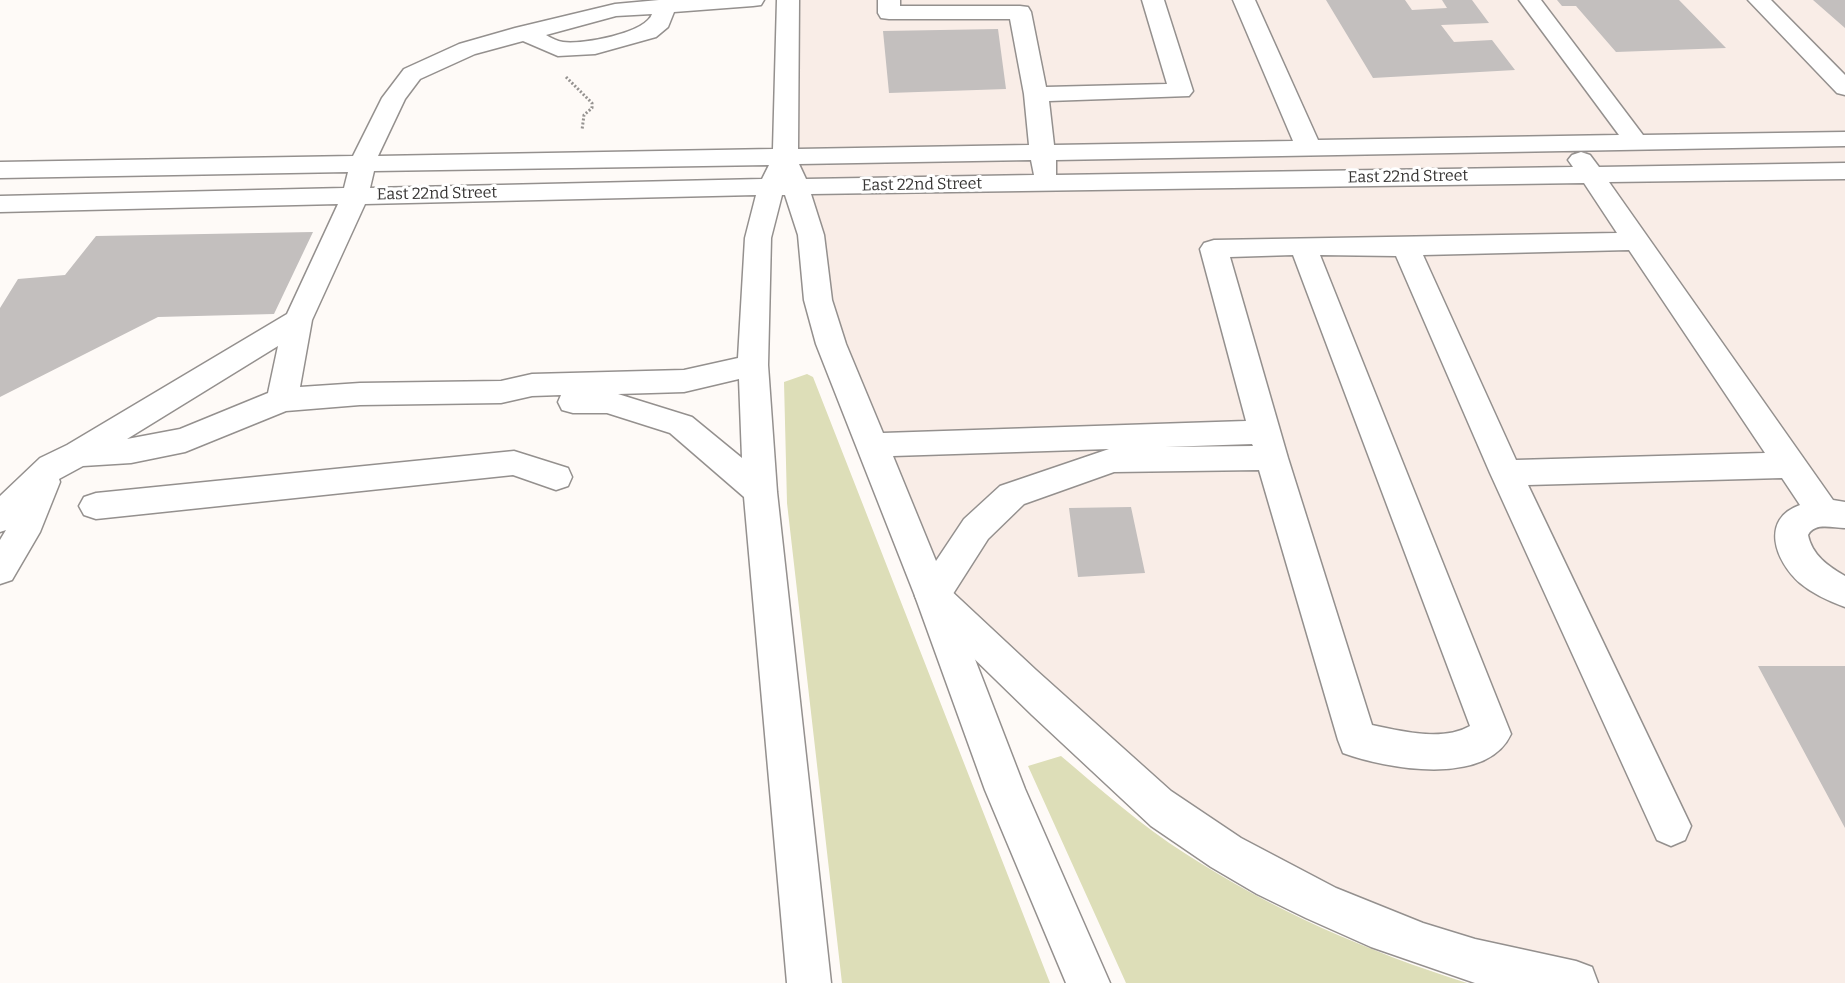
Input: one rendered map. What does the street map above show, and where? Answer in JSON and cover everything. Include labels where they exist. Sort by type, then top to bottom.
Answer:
[{"type":"main road","points":[[282,400],[298,320],[355,195],[363,163],[394,98],[412,74],[468,49],[615,10],[753,0]]},
{"type":"main road","points":[[788,0],[785,188],[758,238],[753,365],[760,492],[809,983]]},
{"type":"main road","points":[[889,0],[889,13],[1019,6],[1036,94],[1046,183]]},
{"type":"main road","points":[[1036,94],[1181,92],[1153,0]]},
{"type":"main road","points":[[1244,0],[1301,127],[1308,148]]},
{"type":"main road","points":[[1530,0],[1636,142]]},
{"type":"main road","points":[[1759,0],[1845,88]]},
{"type":"main road","points":[[523,33],[558,49],[587,49],[648,32],[660,22],[666,5]]},
{"type":"main road","name":"East 22nd Street","points":[[0,170],[1845,139]]},
{"type":"main road","points":[[1570,143],[1791,465],[1834,514]]},
{"type":"main road","name":"East 22nd Street","points":[[0,204],[355,195],[1845,171]]},
{"type":"main road","points":[[785,188],[811,235],[818,300],[831,344],[933,596],[1005,790],[1088,983]]},
{"type":"main road","points":[[1303,246],[1492,734],[1464,750],[1414,751],[1356,740],[1268,445],[1214,249],[1303,246],[1406,247],[1636,241]]},
{"type":"main road","points":[[1406,247],[1506,473],[1671,826]]},
{"type":"main road","points":[[0,519],[5,512],[65,460],[298,320]]},
{"type":"main road","points":[[65,460],[131,451],[185,440],[282,400],[360,394],[501,392],[532,385],[684,381],[753,365]]},
{"type":"main road","points":[[501,392],[527,403],[608,402],[681,425],[760,492]]},
{"type":"main road","points":[[870,445],[1268,445]]},
{"type":"main road","points":[[933,596],[976,529],[1012,495],[1113,460],[1268,445]]},
{"type":"main road","points":[[0,570],[65,460]]},
{"type":"main road","points":[[96,506],[514,463],[556,477]]},
{"type":"main road","points":[[1506,473],[1791,465]]},
{"type":"main road","points":[[1834,514],[1807,514],[1796,522],[1791,532],[1793,546],[1801,560],[1814,573],[1845,592]]},
{"type":"main road","points":[[933,596],[1050,709],[1182,825],[1253,868],[1330,908],[1405,937],[1476,961],[1576,983]]},
{"type":"path","points":[[563,72],[592,103],[592,108],[584,115],[580,127],[583,133]]},
{"type":"shaded area","points":[[788,0],[1845,0],[1845,983],[1576,983],[1253,868],[933,596],[870,445],[785,156]]},
{"type":"green space","points":[[807,374],[813,377],[1050,983],[842,983],[787,503],[784,382]]},
{"type":"green space","points":[[1061,756],[1154,832],[1252,893],[1322,928],[1394,958],[1467,983],[1126,983],[1028,766]]},
{"type":"building","points":[[1326,0],[1405,0],[1412,10],[1447,8],[1442,0],[1472,0],[1489,23],[1441,25],[1454,42],[1492,40],[1515,70],[1373,78]]},
{"type":"building","points":[[1557,0],[1679,0],[1726,48],[1616,52],[1576,6],[1562,6]]},
{"type":"building","points":[[1813,0],[1845,0],[1845,28]]},
{"type":"building","points":[[998,29],[1006,89],[889,93],[883,31]]},
{"type":"building","points":[[313,232],[274,314],[158,317],[0,397],[0,308],[18,279],[65,275],[96,236]]},
{"type":"building","points":[[1131,507],[1145,573],[1078,577],[1069,508]]},
{"type":"building","points":[[1758,666],[1845,666],[1845,828]]}]
